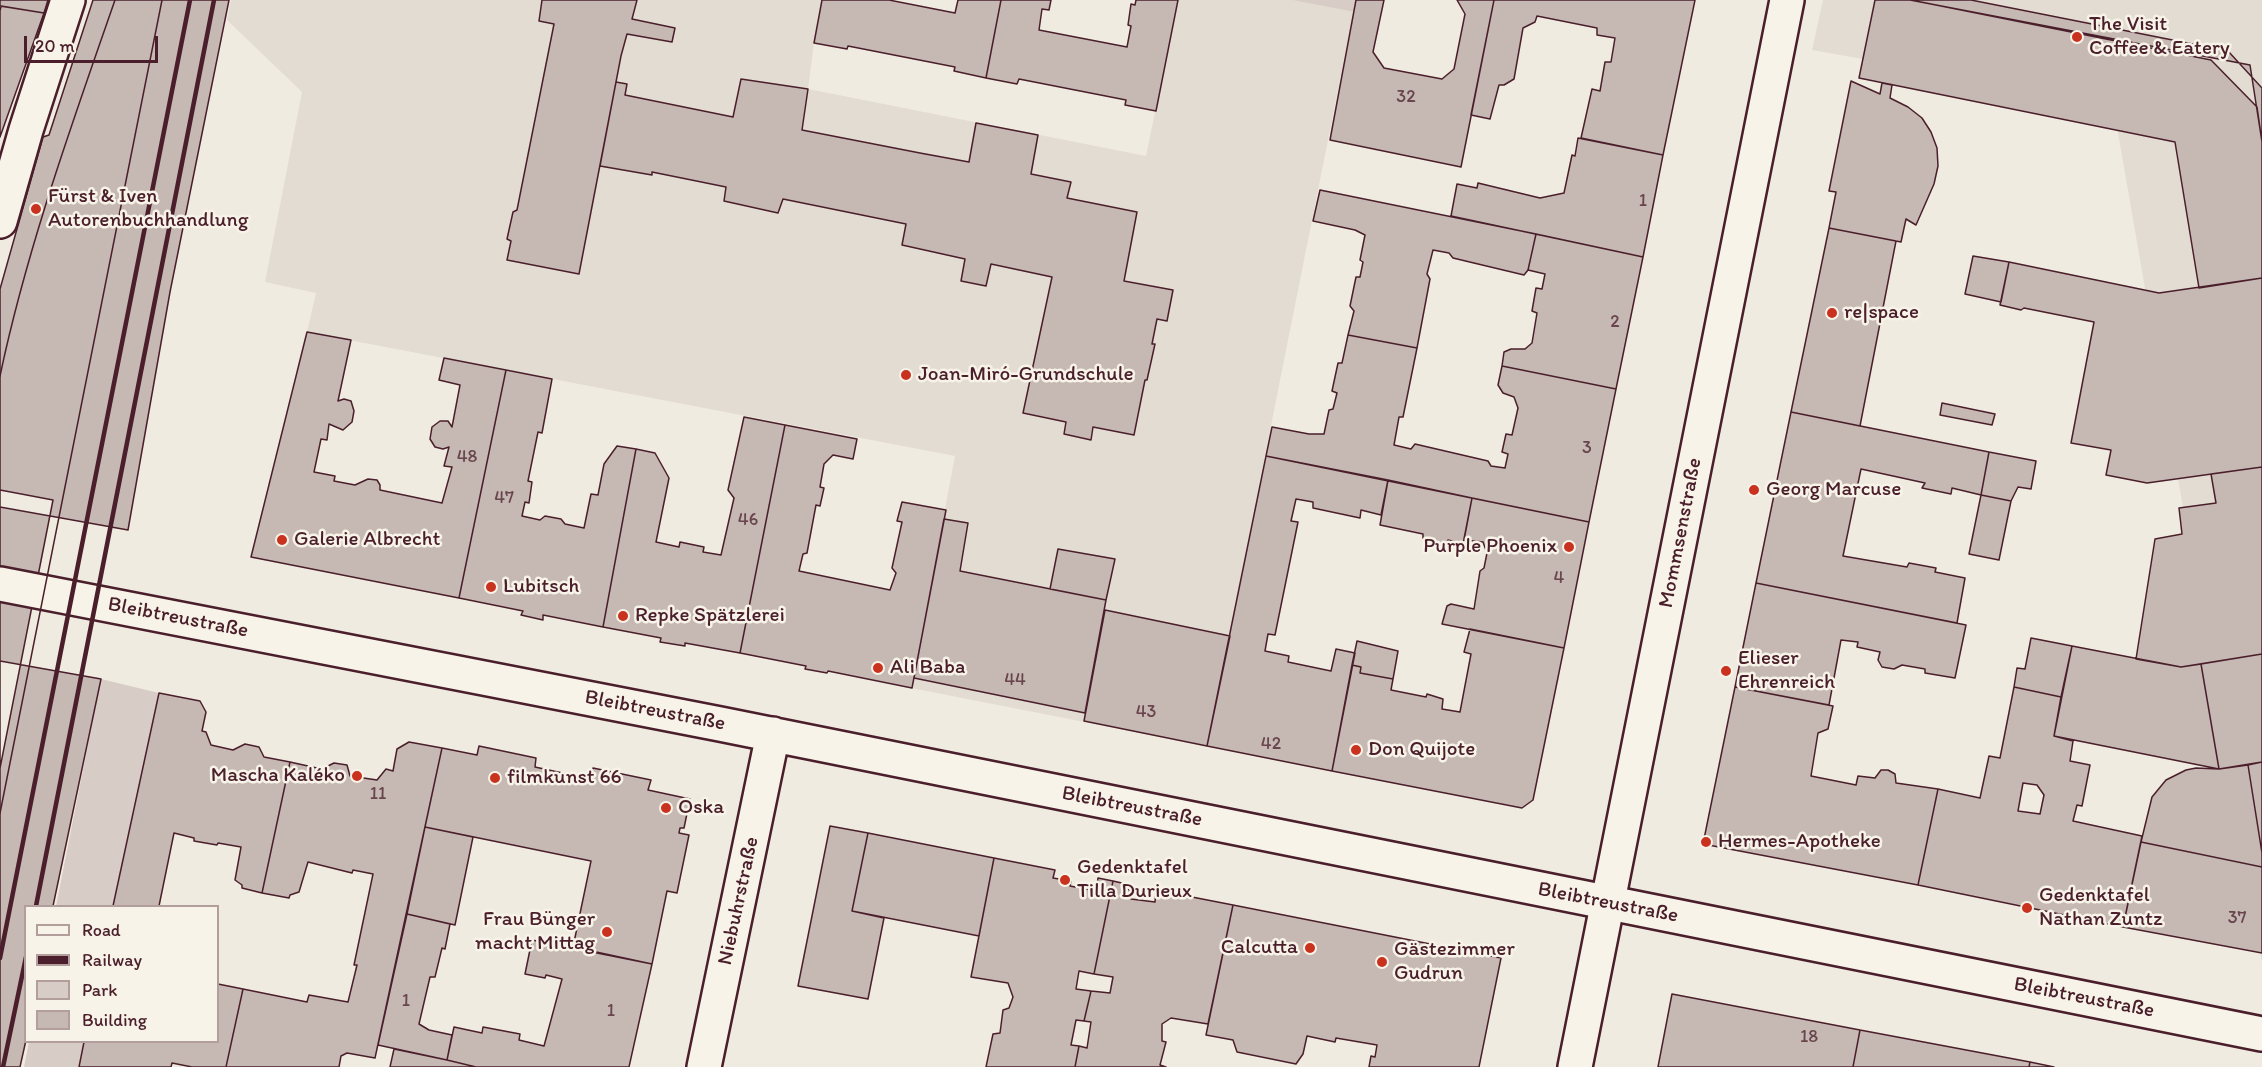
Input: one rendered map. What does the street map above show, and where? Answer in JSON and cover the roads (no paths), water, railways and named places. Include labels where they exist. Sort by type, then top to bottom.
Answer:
[{"type":"street","points":[[0,221],[26,129],[68,0]]},
{"type":"street","name":"Mommsenstraße","points":[[1575,1067],[1787,0]]},
{"type":"street","name":"Bleibtreustraße","points":[[0,584],[773,734],[2262,1034]]},
{"type":"street","name":"Niebuhrstraße","points":[[704,1067],[773,734]]},
{"type":"tram line","points":[[0,376],[37,233],[115,0]]},
{"type":"tram line","points":[[0,813],[162,0]]},
{"type":"railway","points":[[0,958],[190,0]]},
{"type":"railway","points":[[36,905],[214,0]]},
{"type":"railway","points":[[3,1067],[24,967]]},
{"type":"place","name":"The Visit Coffee & Eatery","points":[[2077,37]]},
{"type":"place","name":"Fürst & Iven Autorenbuchhandlung","points":[[36,209]]},
{"type":"place","name":"re|space","points":[[1832,313]]},
{"type":"place","name":"Joan-Miró-Grundschule","points":[[906,375]]},
{"type":"place","name":"Georg Marcuse","points":[[1754,490]]},
{"type":"place","name":"Galerie Albrecht","points":[[282,540]]},
{"type":"place","name":"Purple Phoenix","points":[[1569,547]]},
{"type":"place","name":"Lubitsch","points":[[491,587]]},
{"type":"place","name":"Repke Spätzlerei","points":[[623,616]]},
{"type":"place","name":"Ali Baba","points":[[878,668]]},
{"type":"place","name":"Elieser Ehrenreich","points":[[1726,671]]},
{"type":"place","name":"Don Quijote","points":[[1356,750]]},
{"type":"place","name":"Mascha Kaléko","points":[[357,776]]},
{"type":"place","name":"filmkunst 66","points":[[495,778]]},
{"type":"place","name":"Oska","points":[[666,808]]},
{"type":"place","name":"Hermes-Apotheke","points":[[1706,842]]},
{"type":"place","name":"Gedenktafel Tilla Durieux","points":[[1065,880]]},
{"type":"place","name":"Gedenktafel Nathan Zuntz","points":[[2027,908]]},
{"type":"place","name":"Frau Bünger macht Mittag","points":[[607,932]]},
{"type":"place","name":"Calcutta","points":[[1310,948]]},
{"type":"place","name":"Gästezimmer Gudrun","points":[[1382,962]]}]
